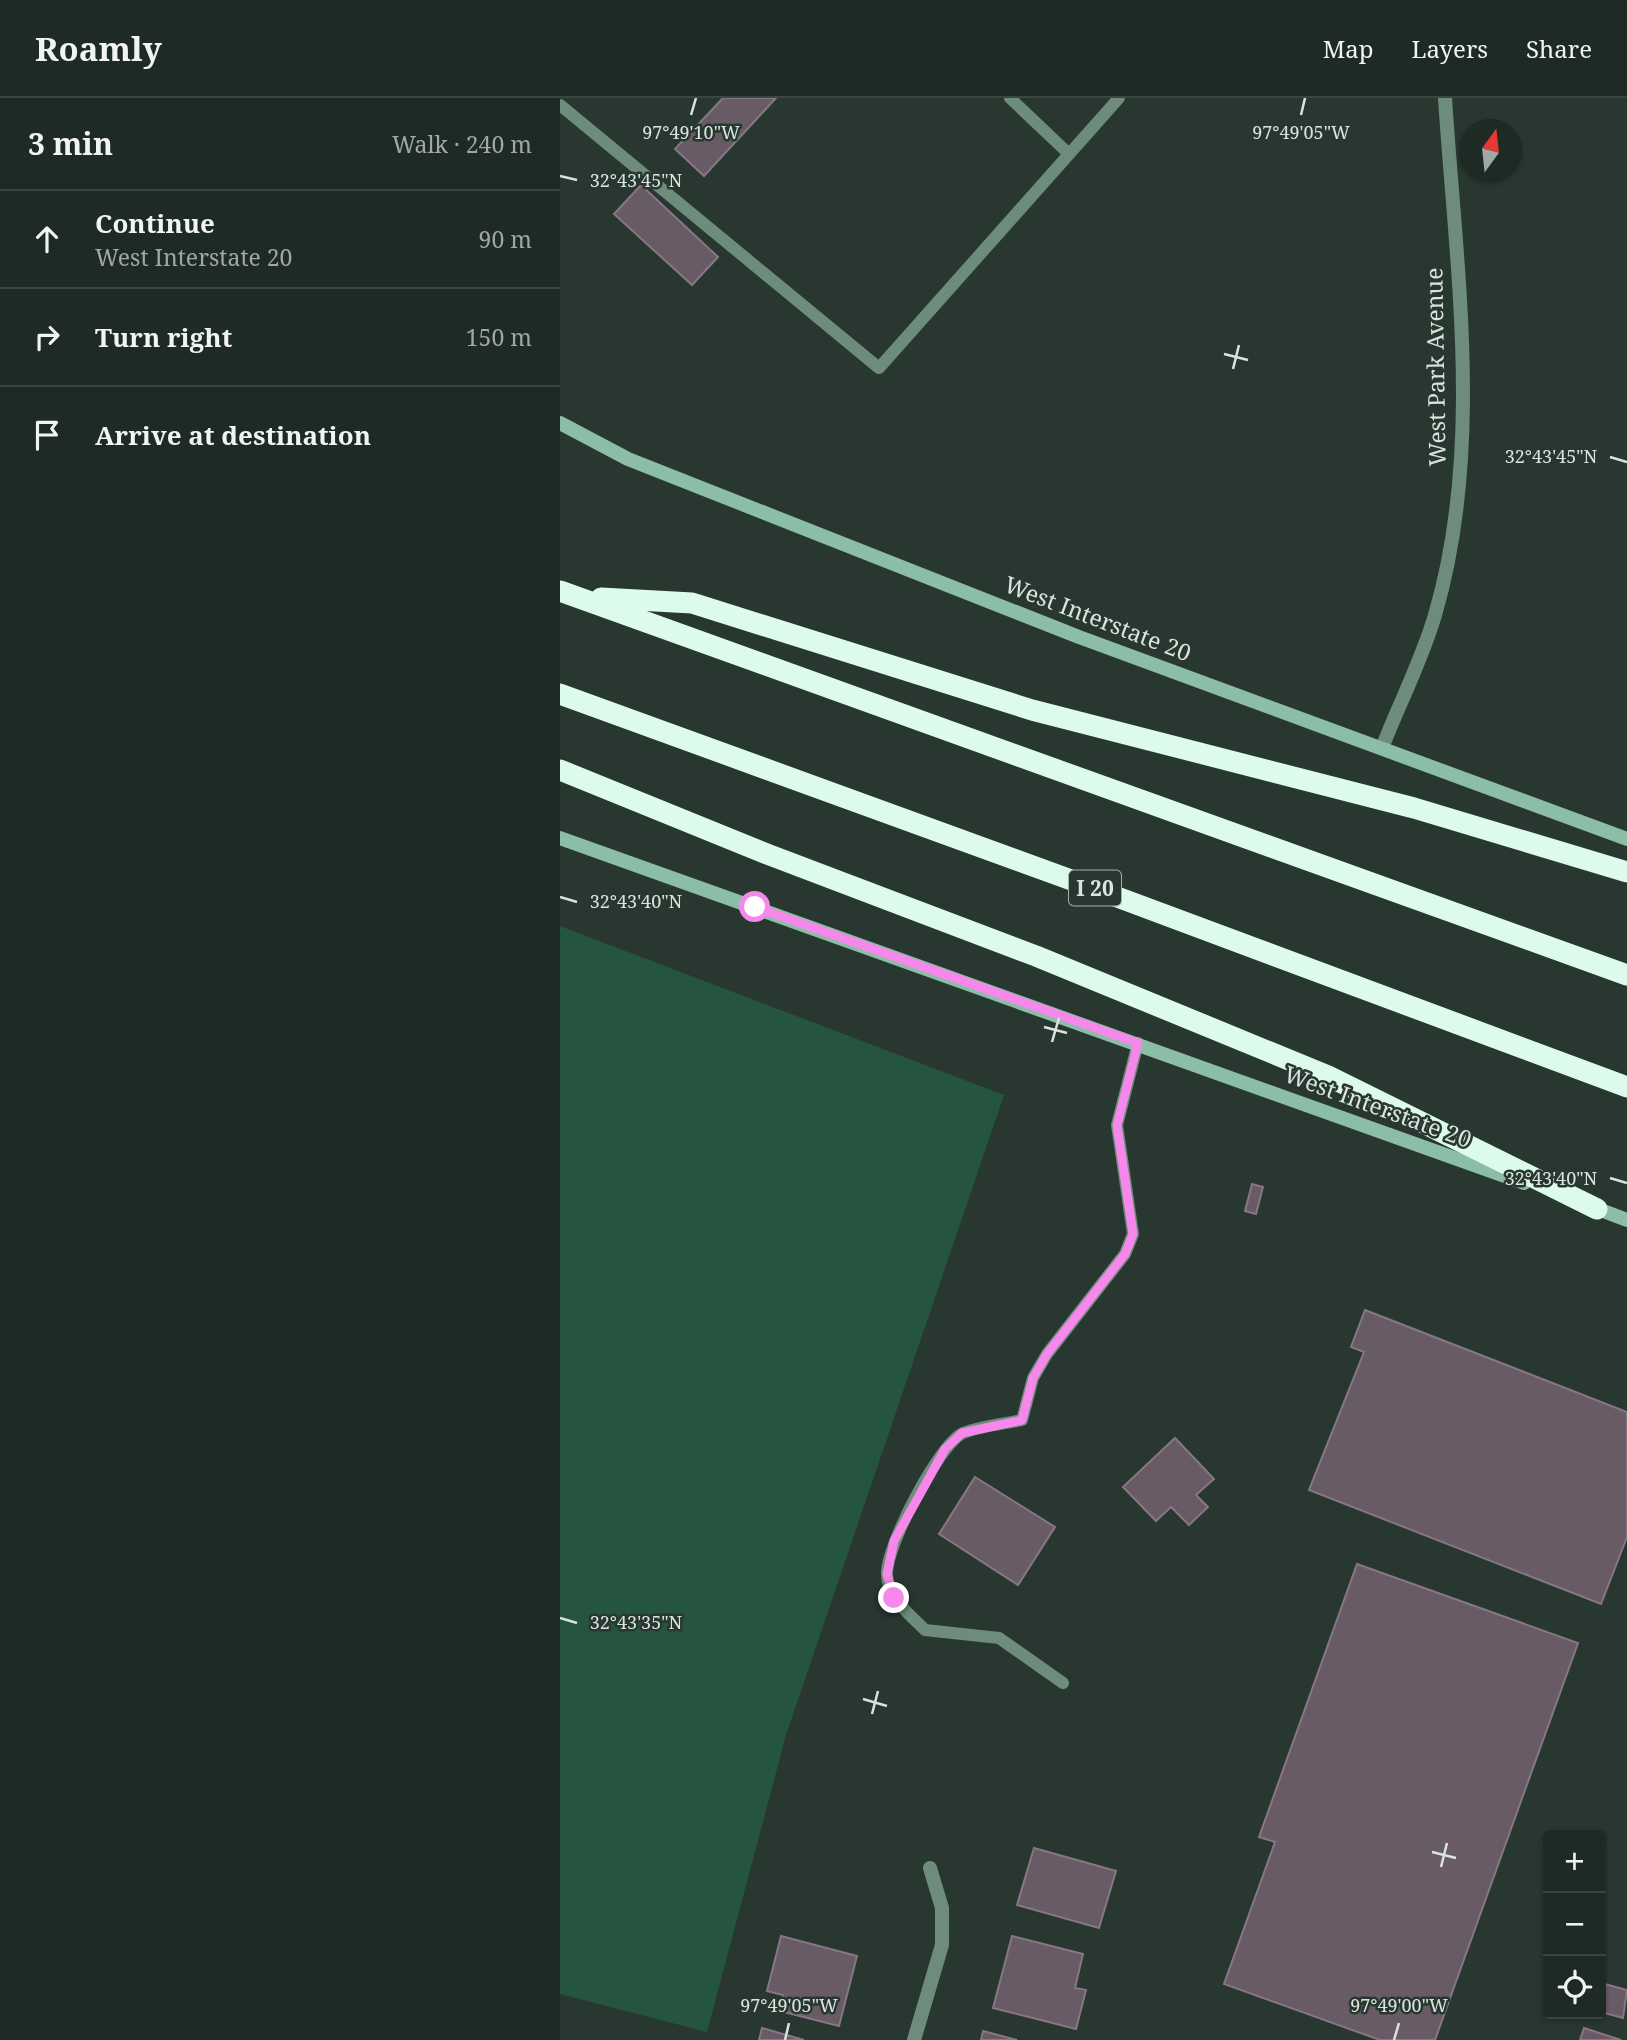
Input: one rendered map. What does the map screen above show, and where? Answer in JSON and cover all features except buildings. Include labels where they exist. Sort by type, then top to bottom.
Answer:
[{"type":"highway","points":[[569,594],[692,603],[1032,710],[1414,808],[1627,872]]},
{"type":"highway","points":[[569,594],[1627,975]]},
{"type":"highway","name":"I 20","points":[[560,694],[1085,884],[1627,1087]]},
{"type":"highway","points":[[560,770],[766,854],[1035,956],[1328,1076],[1597,1209]]},
{"type":"main road","name":"West Interstate 20","points":[[560,423],[628,459],[1079,637],[1627,839]]},
{"type":"main road","points":[[560,434],[628,459]]},
{"type":"main road","name":"West Interstate 20","points":[[560,838],[1627,1220]]},
{"type":"street","name":"West Park Avenue","points":[[1382,748],[1435,615],[1460,488],[1463,384],[1445,98]]},
{"type":"street","points":[[915,2040],[942,1945],[942,1908],[930,1868]]},
{"type":"lane","points":[[1010,98],[1069,154]]},
{"type":"lane","points":[[560,106],[879,368],[1119,98]]},
{"type":"lane","points":[[1063,1683],[999,1638],[925,1630],[894,1598],[887,1574],[894,1541],[945,1449],[962,1433],[1022,1420],[1033,1378],[1047,1354],[1125,1254],[1133,1234],[1117,1125],[1138,1043]]},
{"type":"green space","points":[[560,926],[1004,1095],[786,1735],[707,2032],[560,1994]]},
{"type":"route","points":[[755,907],[1138,1043],[1126,1080],[1117,1125],[1121,1168],[1131,1210],[1133,1234],[1125,1254],[1047,1354],[1033,1378],[1022,1420],[962,1433],[945,1449],[894,1541],[887,1574],[894,1598]]}]
